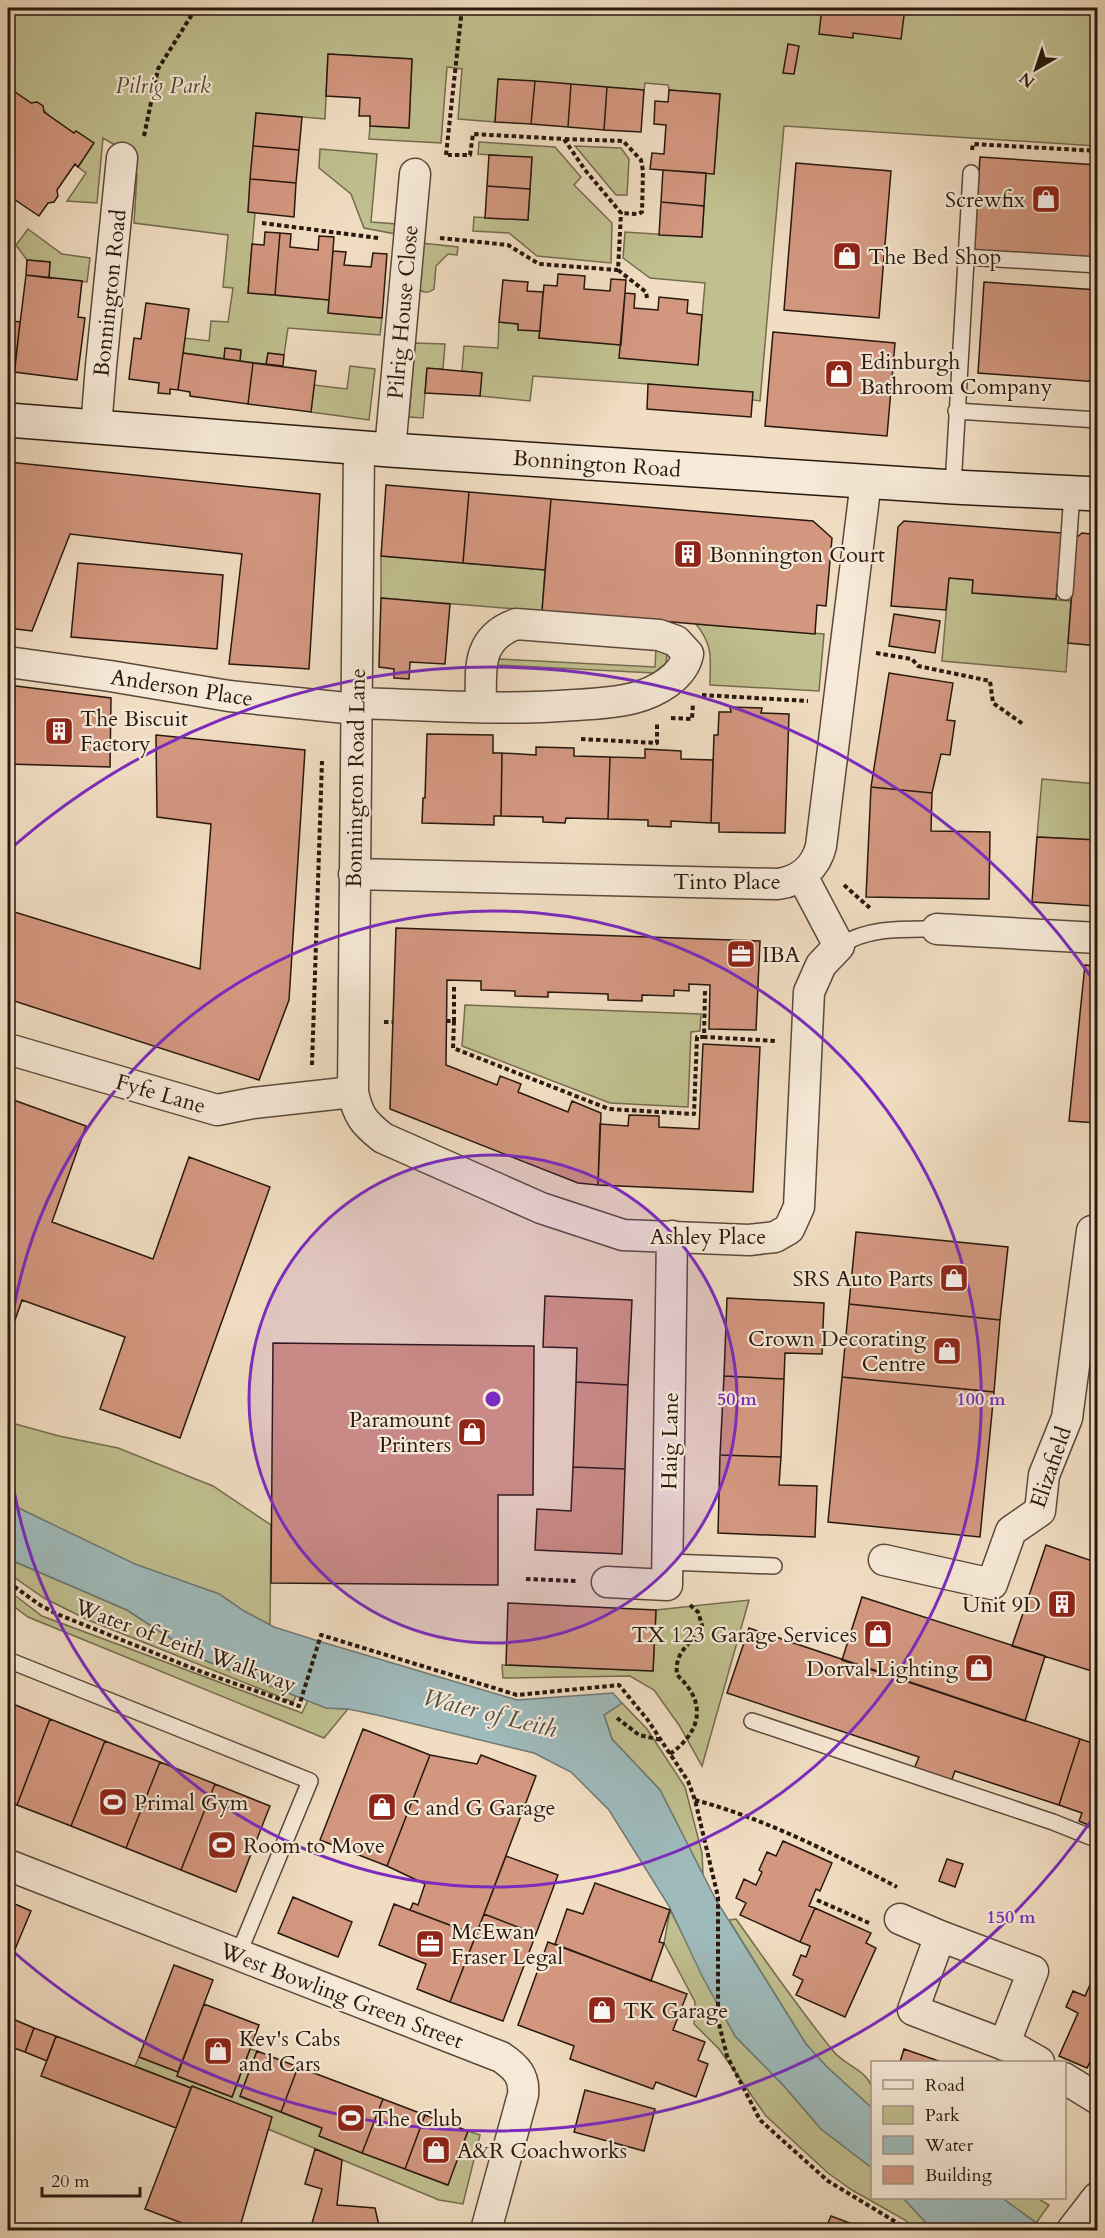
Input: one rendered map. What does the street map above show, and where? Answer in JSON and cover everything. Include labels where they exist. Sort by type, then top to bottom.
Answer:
[{"type":"main road","name":"Bonnington Road","points":[[8,420],[374,448],[1085,494]]},
{"type":"main road","points":[[1074,2230],[1098,2199]]},
{"type":"street","name":"Bonnington Road","points":[[96,428],[122,158]]},
{"type":"street","name":"Pilrig House Close","points":[[374,448],[409,242],[415,174]]},
{"type":"street","name":"Bonnington Road Lane","points":[[355,1100],[356,706],[374,448]]},
{"type":"street","points":[[839,946],[809,867],[821,846],[866,481]]},
{"type":"street","name":"Anderson Place","points":[[8,662],[229,696],[356,706],[481,707],[564,706],[633,698],[658,688],[678,675],[688,654],[676,641],[659,635],[516,624],[500,631],[483,653],[481,707]]},
{"type":"street","name":"Tinto Place","points":[[354,874],[778,884],[796,880],[809,867]]},
{"type":"street","points":[[937,929],[1098,938]]},
{"type":"street","name":"Ashley Place","points":[[355,1100],[364,1124],[383,1138],[541,1208],[623,1235],[749,1240],[775,1237],[789,1229],[799,1207],[809,992],[821,964],[839,946]]},
{"type":"street","name":"Fyfe Lane","points":[[8,1048],[217,1110],[253,1103],[355,1100]]},
{"type":"street","name":"Elizafield","points":[[884,1560],[992,1584],[1011,1531],[1040,1511],[1044,1475],[1067,1418],[1092,1231],[1098,1232]]},
{"type":"street","name":"Haig Lane","points":[[667,1573],[672,1236]]},
{"type":"street","points":[[607,1582],[667,1573]]},
{"type":"street","name":"West Bowling Green Street","points":[[8,1865],[501,2057],[517,2069],[524,2085],[523,2095],[486,2230]]},
{"type":"street","points":[[900,1918],[940,1936],[1033,1971],[1004,2044]]},
{"type":"street","points":[[940,1936],[913,2010],[1004,2044],[1037,2061]]},
{"type":"street","points":[[1066,2079],[1098,2099]]},
{"type":"lane","points":[[953,487],[971,173]]},
{"type":"lane","points":[[965,257],[1098,265]]},
{"type":"lane","points":[[956,411],[1098,420]]},
{"type":"lane","points":[[1065,592],[1085,494]]},
{"type":"lane","points":[[839,946],[851,938],[882,930],[937,929]]},
{"type":"lane","points":[[667,1573],[774,1566]]},
{"type":"lane","points":[[8,1660],[310,1781],[238,1955]]},
{"type":"lane","points":[[752,1721],[1053,1822],[1098,1840]]},
{"type":"path","points":[[122,158],[141,148],[158,69],[196,8]]},
{"type":"path","points":[[448,155],[462,8]]},
{"type":"path","points":[[415,174],[417,153],[470,155],[473,134],[623,141],[641,160],[642,212],[638,214],[621,213]]},
{"type":"path","points":[[564,139],[585,170],[621,213],[618,270]]},
{"type":"path","points":[[971,173],[973,144],[1098,152]]},
{"type":"path","points":[[262,223],[409,242]]},
{"type":"path","points":[[460,240],[508,244],[539,264],[618,270],[646,292],[647,298]]},
{"type":"path","points":[[845,648],[912,659],[918,666],[990,681],[993,703],[1023,724]]},
{"type":"path","points":[[809,867],[875,913]]},
{"type":"path","points":[[454,986],[453,1048],[609,1109],[694,1114],[697,1037],[805,1042]]},
{"type":"path","points":[[704,1038],[705,991]]},
{"type":"path","points":[[446,1021],[454,1021]]},
{"type":"path","points":[[667,1573],[698,1612],[702,1625],[698,1634],[680,1653],[675,1663],[677,1675],[688,1685],[696,1700],[698,1714],[691,1732],[681,1746],[670,1754]]},
{"type":"path","points":[[526,1579],[607,1582]]},
{"type":"path","name":"Water of Leith Walkway","points":[[8,1582],[57,1614],[202,1672],[299,1706],[321,1635],[517,1695],[619,1685],[662,1741],[688,1781],[695,1800],[718,1897],[718,2020],[727,2056],[760,2120],[828,2181],[908,2230]]},
{"type":"path","points":[[617,1718],[639,1735],[662,1741]]},
{"type":"path","points":[[695,1800],[733,1810],[849,1862],[900,1888],[900,1918],[889,1932],[817,1900]]},
{"type":"path","points":[[8,2221],[14,2230]]},
{"type":"green space","name":"Pilrig Park","points":[[8,8],[1097,8],[1097,146],[784,126],[760,401],[648,384],[533,376],[530,401],[480,396],[481,373],[462,371],[464,346],[498,348],[499,322],[518,324],[518,330],[540,331],[539,338],[621,345],[620,358],[698,364],[705,283],[650,278],[623,258],[625,232],[702,237],[706,173],[714,173],[720,94],[669,90],[668,85],[645,83],[644,90],[499,79],[495,122],[458,119],[462,69],[447,67],[441,143],[369,139],[370,126],[409,128],[412,59],[328,54],[325,119],[256,113],[248,212],[255,213],[248,293],[329,300],[328,313],[382,318],[380,335],[288,328],[284,355],[268,353],[266,364],[240,361],[241,350],[225,348],[224,359],[183,353],[185,338],[209,341],[211,321],[228,322],[233,288],[223,287],[228,235],[134,223],[137,174],[115,145],[103,138],[97,203],[67,201],[86,173],[78,167],[93,143],[55,121],[37,102],[31,103],[15,92],[8,102],[8,88],[12,81],[8,78]]},
{"type":"green space","points":[[479,142],[555,147],[581,177],[574,185],[612,223],[611,263],[537,256],[509,233],[473,231],[474,217],[528,220],[532,158],[478,154]]},
{"type":"green space","points":[[575,146],[621,148],[629,159],[627,195],[616,195]]},
{"type":"green space","points":[[320,149],[377,154],[371,222],[397,224],[396,234],[364,228],[351,194],[319,168]]},
{"type":"green space","points":[[28,229],[62,254],[90,258],[87,282],[49,278],[50,262],[27,260],[16,245]]},
{"type":"green space","points":[[421,243],[458,247],[457,255],[448,254],[436,266],[434,289],[427,292],[421,291],[418,287]]},
{"type":"green space","points":[[415,343],[445,344],[443,369],[427,369],[423,418],[409,417]]},
{"type":"green space","points":[[350,366],[375,369],[369,420],[311,412],[314,385],[347,389]]},
{"type":"green space","points":[[381,556],[545,570],[542,611],[381,598]]},
{"type":"green space","points":[[949,578],[973,580],[973,593],[1071,601],[1066,672],[942,661]]},
{"type":"green space","points":[[696,624],[824,634],[819,691],[710,685],[708,646]]},
{"type":"green space","points":[[656,648],[667,654],[666,663],[654,673],[497,665],[498,659],[655,667]]},
{"type":"green space","points":[[1042,779],[1097,784],[1097,840],[1037,837]]},
{"type":"green space","points":[[465,1005],[701,1014],[700,1031],[691,1032],[688,1107],[610,1103],[462,1046]]},
{"type":"green space","points":[[8,1422],[59,1436],[118,1448],[213,1486],[271,1525],[270,1625],[219,1594],[135,1565],[8,1503]]},
{"type":"green space","points":[[8,1557],[127,1610],[204,1660],[296,1696],[293,1702],[88,1620],[44,1598],[8,1573]]},
{"type":"green space","points":[[8,1590],[42,1616],[302,1713],[308,1700],[326,1708],[348,1709],[324,1738],[28,1617],[8,1602]]},
{"type":"green space","points":[[749,1600],[702,1766],[679,1725],[654,1690],[630,1676],[503,1678],[502,1665],[653,1671],[656,1610]]},
{"type":"green space","points":[[622,1703],[647,1729],[685,1787],[702,1853],[703,1875],[660,1790],[612,1739],[604,1715]]},
{"type":"green space","points":[[670,1910],[735,2036],[784,2086],[821,2129],[871,2167],[871,2199],[904,2199],[933,2230],[914,2230],[905,2220],[852,2190],[828,2173],[766,2116],[719,2049],[694,2024],[695,2002],[664,1943]]},
{"type":"green space","points":[[736,1919],[834,2052],[868,2080],[871,2085],[871,2107],[827,2067],[806,2044],[729,1920]]},
{"type":"green space","points":[[250,2049],[257,2051],[240,2097],[322,2128],[320,2136],[447,2185],[468,2131],[480,2135],[463,2204],[439,2200],[268,2129],[191,2088],[135,2066],[139,2057],[178,2072],[177,2076],[232,2097]]},
{"type":"green space","points":[[1003,2199],[1039,2199],[1049,2205],[1031,2230],[1035,2222]]},
{"type":"water","name":"Water of Leith","points":[[8,1503],[135,1564],[219,1594],[274,1627],[315,1640],[517,1700],[613,1693],[622,1703],[604,1715],[612,1739],[660,1790],[716,1900],[806,2044],[827,2067],[871,2107],[871,2167],[821,2129],[784,2086],[735,2036],[702,1976],[669,1906],[609,1810],[571,1772],[534,1753],[377,1715],[348,1709],[326,1708],[204,1660],[127,1610],[8,1557]]},
{"type":"water","points":[[904,2199],[1003,2199],[1035,2222],[1031,2230],[933,2230]]},
{"type":"building","points":[[822,8],[905,8],[901,39],[853,33],[853,38],[819,34]]},
{"type":"building","points":[[788,44],[799,46],[794,74],[783,73]]},
{"type":"building","points":[[328,54],[412,59],[409,128],[370,126],[370,116],[359,116],[360,98],[326,96]]},
{"type":"building","points":[[498,79],[535,81],[531,124],[495,122]]},
{"type":"building","points":[[535,81],[571,84],[568,127],[531,124]]},
{"type":"building","points":[[571,84],[607,87],[604,130],[568,127]]},
{"type":"building","points":[[607,87],[644,90],[641,132],[604,130]]},
{"type":"building","points":[[669,90],[720,94],[714,174],[650,169],[652,153],[664,154],[666,125],[654,124],[655,101],[668,102]]},
{"type":"building","points":[[15,92],[31,103],[37,102],[43,106],[44,112],[74,133],[76,131],[94,143],[78,167],[75,164],[57,190],[58,196],[54,202],[48,203],[39,216],[8,195],[8,102]]},
{"type":"building","points":[[256,113],[302,117],[299,150],[253,146]]},
{"type":"building","points":[[253,146],[299,150],[296,183],[250,179]]},
{"type":"building","points":[[489,155],[532,157],[530,189],[487,186]]},
{"type":"building","points":[[980,157],[1098,165],[1097,260],[974,250]]},
{"type":"building","points":[[796,163],[891,171],[879,318],[784,310]]},
{"type":"building","points":[[663,170],[706,173],[704,206],[661,202]]},
{"type":"building","points":[[250,179],[296,183],[294,217],[248,212]]},
{"type":"building","points":[[487,186],[530,189],[528,220],[485,218]]},
{"type":"building","points":[[661,202],[704,206],[702,237],[659,235]]},
{"type":"building","points":[[265,232],[280,233],[275,295],[248,293],[252,244],[264,245]]},
{"type":"building","points":[[280,233],[291,234],[290,247],[318,250],[319,236],[334,237],[329,300],[275,295]]},
{"type":"building","points":[[333,251],[346,252],[344,265],[371,267],[373,253],[387,254],[382,318],[328,313]]},
{"type":"building","points":[[27,260],[50,262],[49,278],[26,275]]},
{"type":"building","points":[[558,274],[585,276],[584,289],[610,291],[611,279],[626,280],[621,345],[539,338],[544,285],[557,286]]},
{"type":"building","points":[[26,275],[82,281],[78,317],[85,318],[77,380],[14,372]]},
{"type":"building","points":[[503,280],[528,282],[527,291],[543,292],[540,331],[518,330],[518,324],[499,322]]},
{"type":"building","points":[[984,282],[1098,290],[1098,382],[978,373]]},
{"type":"building","points":[[625,293],[635,294],[634,308],[658,310],[659,297],[688,300],[687,313],[702,315],[698,365],[619,358]]},
{"type":"building","points":[[146,303],[189,309],[178,390],[170,389],[170,394],[158,393],[159,383],[129,379],[134,338],[141,339]]},
{"type":"building","points":[[8,320],[20,322],[14,377],[8,376]]},
{"type":"building","points":[[773,332],[895,343],[887,436],[765,426]]},
{"type":"building","points":[[225,348],[241,350],[240,361],[224,359]]},
{"type":"building","points":[[183,353],[253,363],[248,404],[190,396],[190,392],[178,390]]},
{"type":"building","points":[[268,353],[284,355],[283,366],[266,364]]},
{"type":"building","points":[[253,363],[316,371],[311,412],[248,404]]},
{"type":"building","points":[[427,368],[482,373],[480,396],[425,393]]},
{"type":"building","points":[[648,384],[753,392],[751,417],[647,409]]},
{"type":"building","points":[[8,462],[320,494],[309,669],[229,664],[242,554],[70,534],[32,631],[8,628]]},
{"type":"building","points":[[386,485],[469,492],[463,563],[381,556]]},
{"type":"building","points":[[469,492],[551,499],[545,570],[463,563]]},
{"type":"building","name":"Bonnington Court","points":[[551,499],[813,521],[832,538],[826,606],[817,605],[815,634],[542,611]]},
{"type":"building","points":[[904,521],[1062,533],[1056,599],[972,593],[973,580],[949,578],[946,610],[891,606],[898,527]]},
{"type":"building","points":[[1082,533],[1098,535],[1098,646],[1068,643],[1076,538]]},
{"type":"building","points":[[78,563],[223,575],[217,649],[71,637]]},
{"type":"building","points":[[381,598],[450,604],[445,664],[410,662],[409,679],[394,678],[394,669],[379,667]]},
{"type":"building","points":[[894,614],[940,621],[935,653],[889,646]]},
{"type":"building","points":[[889,673],[953,683],[947,720],[955,721],[950,755],[941,754],[932,793],[871,787]]},
{"type":"building","name":"The Biscuit Factory","points":[[8,685],[111,698],[110,767],[8,764]]},
{"type":"building","points":[[730,707],[762,708],[761,713],[789,714],[785,833],[719,832],[719,823],[711,823],[714,735],[718,735],[719,712],[731,712]]},
{"type":"building","points":[[427,734],[493,735],[493,753],[502,753],[501,816],[494,816],[494,825],[422,823]]},
{"type":"building","points":[[156,735],[305,750],[289,1000],[259,1080],[8,999],[8,910],[200,969],[211,824],[157,817]]},
{"type":"building","points":[[536,747],[574,748],[574,756],[610,757],[608,819],[566,818],[565,823],[543,822],[543,817],[501,816],[502,753],[536,755]]},
{"type":"building","points":[[645,749],[681,751],[681,759],[713,760],[711,823],[671,821],[671,827],[648,826],[648,820],[608,819],[610,757],[645,758]]},
{"type":"building","points":[[871,787],[932,793],[931,831],[990,832],[989,899],[866,897]]},
{"type":"building","points":[[1037,837],[1098,840],[1094,906],[1032,902]]},
{"type":"building","points":[[396,928],[760,941],[756,1030],[709,1029],[710,985],[689,984],[689,991],[674,990],[674,996],[642,995],[642,1001],[608,1000],[608,994],[548,992],[548,997],[515,996],[515,991],[481,990],[481,981],[447,980],[446,1065],[497,1085],[500,1076],[521,1084],[518,1092],[568,1112],[572,1101],[601,1113],[598,1185],[578,1183],[390,1109]]},
{"type":"building","points":[[1085,965],[1098,966],[1098,1123],[1069,1121]]},
{"type":"building","points":[[703,1044],[760,1047],[753,1192],[598,1185],[600,1124],[628,1126],[629,1115],[659,1116],[659,1127],[699,1129]]},
{"type":"building","points":[[8,1098],[86,1126],[52,1222],[153,1259],[189,1157],[270,1187],[180,1438],[100,1409],[125,1337],[22,1300],[8,1340]]},
{"type":"building","points":[[856,1232],[1008,1247],[1000,1320],[849,1304]]},
{"type":"building","points":[[545,1296],[632,1300],[628,1385],[576,1382],[577,1348],[543,1347]]},
{"type":"building","points":[[727,1298],[824,1303],[822,1354],[785,1353],[784,1379],[724,1376]]},
{"type":"building","points":[[849,1304],[1000,1320],[994,1392],[842,1377]]},
{"type":"building","points":[[273,1343],[534,1346],[533,1495],[498,1495],[498,1585],[271,1583]]},
{"type":"building","points":[[724,1376],[784,1379],[781,1457],[720,1455]]},
{"type":"building","points":[[842,1377],[994,1392],[980,1537],[828,1522]]},
{"type":"building","points":[[576,1382],[628,1385],[625,1469],[573,1467]]},
{"type":"building","points":[[720,1455],[781,1457],[779,1485],[817,1486],[815,1537],[718,1533]]},
{"type":"building","points":[[573,1467],[625,1469],[622,1554],[535,1550],[537,1509],[571,1511]]},
{"type":"building","name":"Unit 9D","points":[[1046,1545],[1098,1563],[1098,1673],[1012,1646]]},
{"type":"building","points":[[862,1597],[1045,1656],[1025,1721],[842,1660]]},
{"type":"building","points":[[508,1603],[656,1610],[653,1671],[506,1665]]},
{"type":"building","points":[[749,1628],[1080,1739],[1059,1805],[955,1771],[951,1782],[914,1769],[919,1757],[727,1693]]},
{"type":"building","points":[[8,1702],[50,1719],[17,1805],[8,1801]]},
{"type":"building","points":[[50,1719],[105,1741],[71,1826],[17,1805]]},
{"type":"building","points":[[363,1729],[430,1755],[387,1866],[320,1840]]},
{"type":"building","points":[[1080,1739],[1098,1745],[1098,1829],[1079,1821],[1082,1813],[1059,1805]]},
{"type":"building","points":[[105,1741],[160,1762],[126,1848],[71,1826]]},
{"type":"building","points":[[430,1755],[477,1764],[481,1755],[536,1776],[476,1935],[410,1910],[413,1903],[418,1905],[425,1884],[387,1866]]},
{"type":"building","points":[[160,1762],[215,1784],[181,1870],[126,1848]]},
{"type":"building","points":[[215,1784],[270,1806],[236,1892],[181,1870]]},
{"type":"building","points":[[783,1841],[832,1863],[820,1891],[816,1889],[809,1906],[815,1908],[800,1942],[740,1915],[746,1903],[736,1898],[744,1879],[756,1885],[762,1872],[759,1870],[767,1852],[776,1856]]},
{"type":"building","points":[[506,1856],[558,1875],[536,1934],[484,1914]]},
{"type":"building","points":[[947,1859],[963,1864],[955,1887],[939,1881]]},
{"type":"building","points":[[595,1883],[670,1910],[659,1942],[664,1943],[651,1981],[555,1944],[567,1909],[583,1914]]},
{"type":"building","points":[[293,1897],[352,1922],[338,1957],[278,1933]]},
{"type":"building","points":[[8,1901],[31,1911],[8,1966]]},
{"type":"building","points":[[394,1904],[476,1935],[450,2002],[417,1989],[426,1964],[379,1945]]},
{"type":"building","points":[[815,1908],[871,1933],[866,1943],[876,1948],[845,2017],[796,1995],[803,1980],[793,1975],[801,1955],[806,1957],[810,1946],[800,1942]]},
{"type":"building","points":[[484,1914],[536,1934],[503,2021],[450,2002]]},
{"type":"building","points":[[548,1942],[687,1994],[673,2030],[705,2042],[698,2060],[708,2064],[696,2097],[656,2082],[653,2089],[570,2059],[574,2046],[518,2025]]},
{"type":"building","points":[[174,1965],[213,1980],[178,2072],[139,2057]]},
{"type":"building","points":[[1098,1967],[1098,2063],[1091,2060],[1087,2068],[1059,2056],[1078,2013],[1066,2007],[1073,1991],[1085,1996]]},
{"type":"building","points":[[204,2004],[259,2025],[232,2097],[177,2076]]},
{"type":"building","points":[[8,2017],[34,2028],[25,2052],[8,2046]]},
{"type":"building","points":[[34,2028],[56,2036],[47,2061],[25,2052]]},
{"type":"building","points":[[56,2036],[191,2088],[176,2128],[41,2076]]},
{"type":"building","points":[[904,2049],[939,2061],[900,2061]]},
{"type":"building","points":[[257,2051],[298,2067],[281,2112],[240,2096]]},
{"type":"building","points":[[298,2067],[383,2099],[362,2153],[319,2136],[322,2128],[281,2112]]},
{"type":"building","points":[[192,2086],[272,2117],[239,2230],[200,2230],[145,2209]]},
{"type":"building","points":[[585,2090],[655,2109],[644,2151],[574,2132]]},
{"type":"building","points":[[383,2099],[425,2115],[405,2169],[362,2153]]},
{"type":"building","points":[[425,2115],[468,2131],[448,2185],[405,2169]]},
{"type":"building","points":[[315,2149],[342,2160],[337,2205],[375,2208],[380,2230],[310,2230],[322,2189],[305,2184]]},
{"type":"building","points":[[831,2216],[868,2230],[825,2230]]},
{"type":"place","name":"Screwfix","points":[[1046,199]]},
{"type":"place","name":"The Bed Shop","points":[[847,256]]},
{"type":"place","name":"Edinburgh Bathroom Company","points":[[839,374]]},
{"type":"place","name":"Bonnington Court","points":[[688,554]]},
{"type":"place","name":"The Biscuit Factory","points":[[59,731]]},
{"type":"place","name":"IBA","points":[[741,954]]},
{"type":"place","name":"SRS Auto Parts","points":[[954,1278]]},
{"type":"place","name":"Crown Decorating Centre","points":[[947,1351]]},
{"type":"place","name":"Paramount Printers","points":[[472,1432]]},
{"type":"place","name":"Unit 9D","points":[[1062,1604]]},
{"type":"place","name":"TX 123 Garage Services","points":[[878,1634]]},
{"type":"place","name":"Dorval Lighting","points":[[979,1668]]},
{"type":"place","name":"Primal Gym","points":[[113,1802]]},
{"type":"place","name":"C and G Garage","points":[[382,1807]]},
{"type":"place","name":"Room to Move","points":[[222,1845]]},
{"type":"place","name":"McEwan Fraser Legal","points":[[430,1944]]},
{"type":"place","name":"TK Garage","points":[[602,2010]]},
{"type":"place","name":"Kev's Cabs and Cars","points":[[218,2051]]},
{"type":"place","name":"The Club","points":[[351,2118]]},
{"type":"place","name":"A&R Coachworks","points":[[436,2150]]}]
